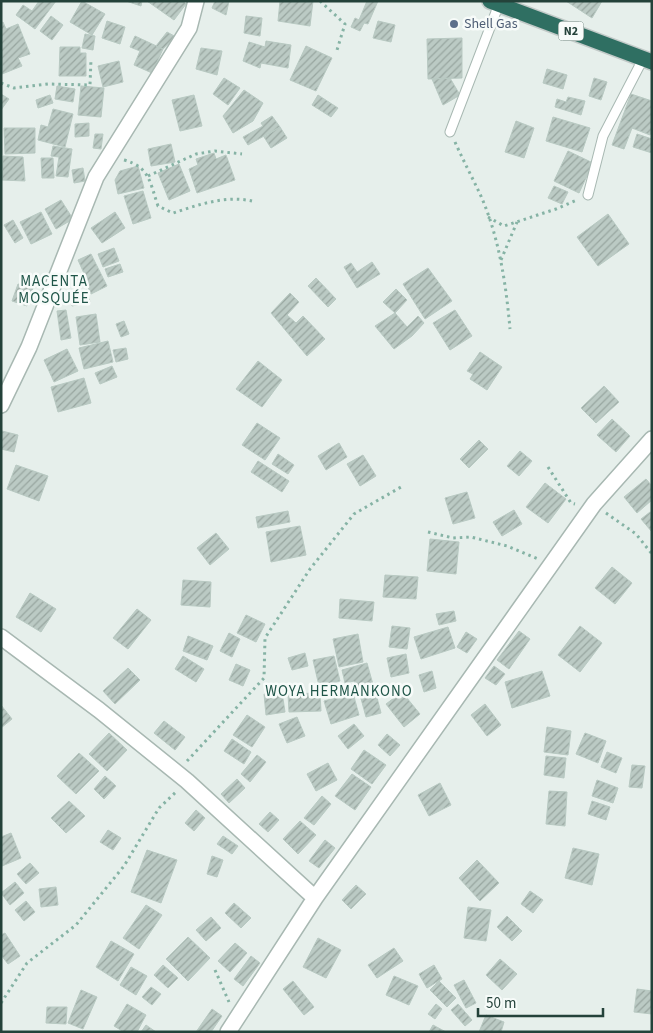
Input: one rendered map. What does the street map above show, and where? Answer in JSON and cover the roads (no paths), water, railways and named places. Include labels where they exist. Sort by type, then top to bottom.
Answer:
[{"type":"highway","name":"N2","points":[[495,3],[647,60]]},
{"type":"street","points":[[1,405],[29,347],[96,177],[190,28],[196,1]]},
{"type":"street","points":[[232,1025],[316,898],[550,565],[592,507],[652,439]]},
{"type":"street","points":[[1,637],[99,710],[182,777],[316,898]]},
{"type":"lane","points":[[450,132],[495,3]]},
{"type":"lane","points":[[588,195],[603,136],[647,60]]},
{"type":"place","name":"Shell Gas","points":[[454,24]]},
{"type":"district","name":"MACENTA MOSQUÉE","points":[[54,290]]},
{"type":"district","name":"WOYA HERMANKONO","points":[[339,691]]}]
